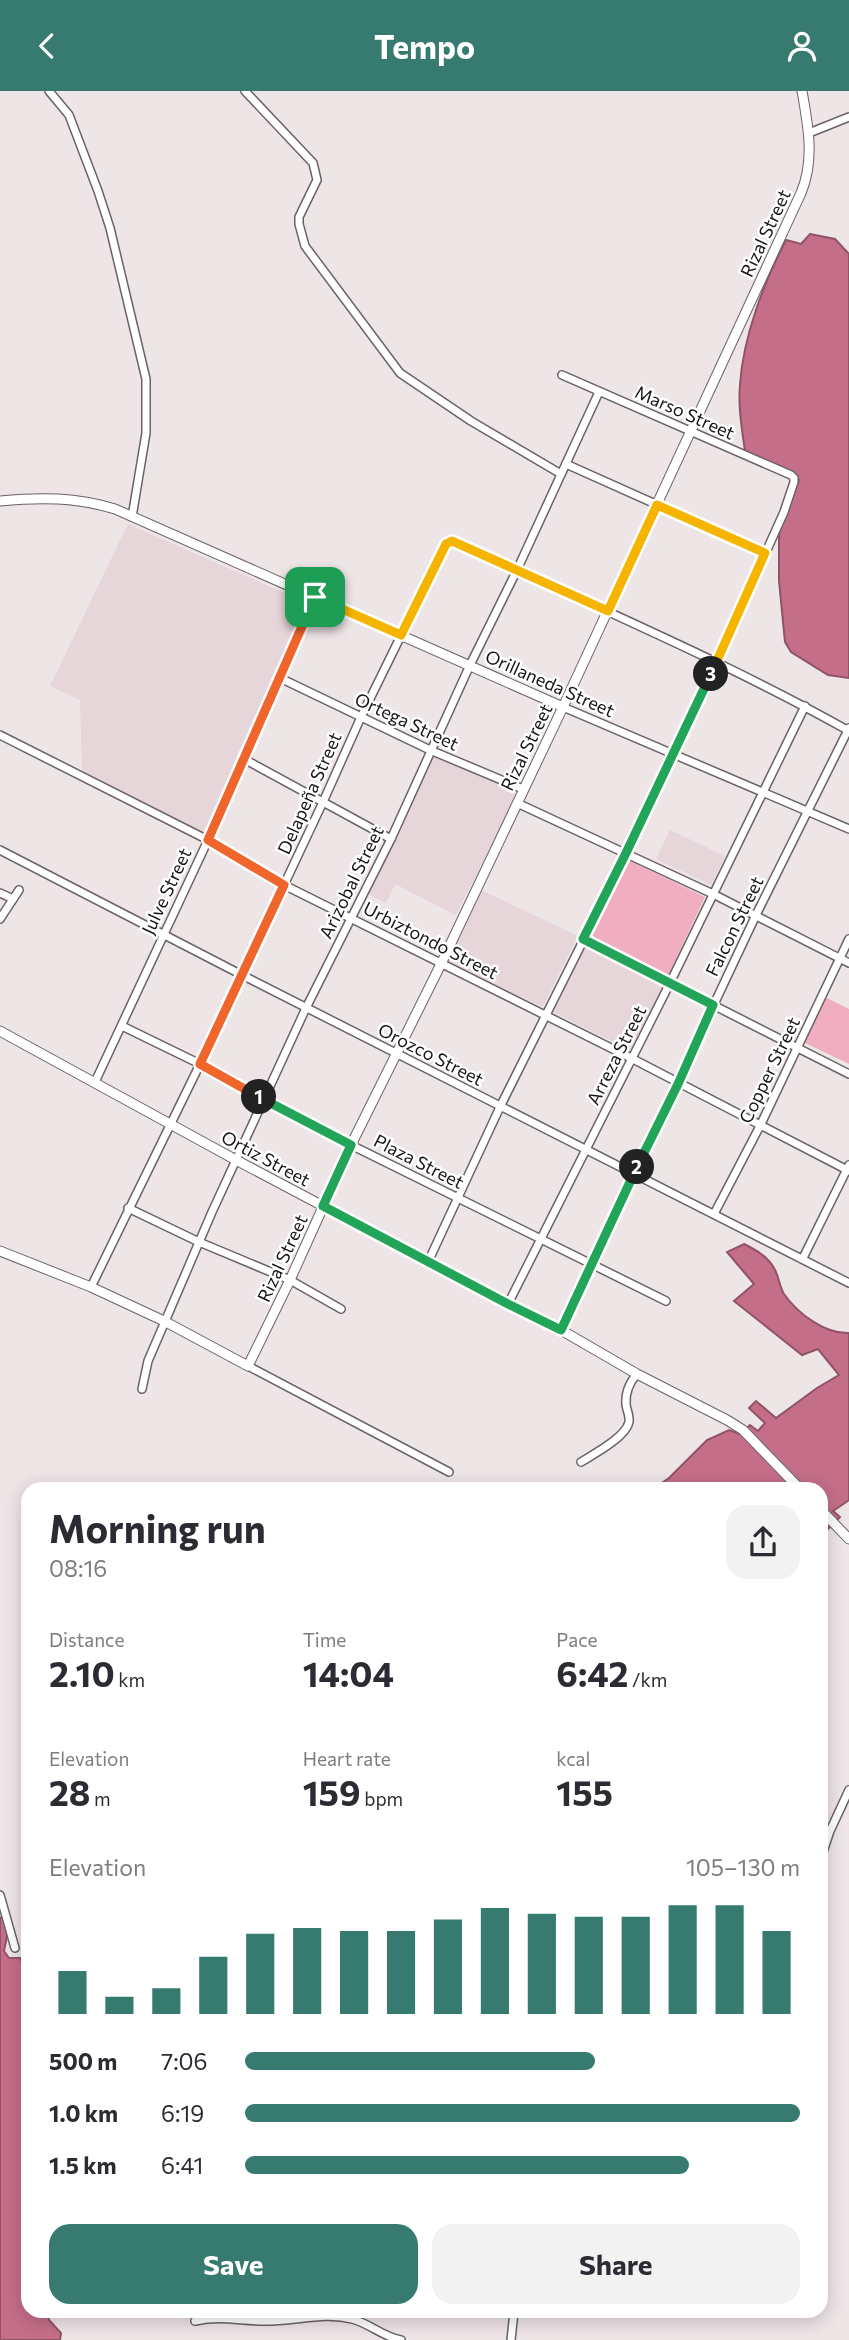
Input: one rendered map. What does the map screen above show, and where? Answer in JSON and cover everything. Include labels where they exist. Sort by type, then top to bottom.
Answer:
[{"type":"street","points":[[49,91],[69,115],[98,191],[113,239],[146,379],[146,433],[132,517]]},
{"type":"street","points":[[246,91],[313,163],[317,180],[299,216],[305,246],[400,373],[471,421],[561,474]]},
{"type":"street","name":"Rizal Street","points":[[248,1366],[351,1145],[441,964],[563,707],[805,184],[809,134],[802,91]]},
{"type":"street","points":[[809,134],[849,117]]},
{"type":"street","name":"Marso Street","points":[[562,375],[794,478],[790,497],[765,553]]},
{"type":"street","name":"Arizobal Street","points":[[142,1389],[148,1361],[164,1321],[236,1160],[306,1008],[391,839],[598,392]]},
{"type":"street","points":[[428,1262],[500,1107],[626,853],[765,553],[566,464]]},
{"type":"street","name":"Orillaneda Street","points":[[0,501],[78,499],[115,509],[563,707],[849,829]]},
{"type":"street","name":"Delapeña Street","points":[[91,1287],[200,1064],[361,717],[444,547],[450,541],[458,543],[517,570]]},
{"type":"street","points":[[517,570],[716,663],[849,730]]},
{"type":"street","name":"Julve Street","points":[[95,1082],[208,840],[315,597]]},
{"type":"street","name":"Ortega Street","points":[[280,678],[430,750],[523,789]]},
{"type":"street","name":"Arreza Street","points":[[508,1304],[765,792],[805,706]]},
{"type":"street","name":"Falcon Street","points":[[561,1330],[756,915],[849,730]]},
{"type":"street","name":"Urbiztondo Street","points":[[0,735],[208,840],[284,885],[848,1169]]},
{"type":"street","points":[[244,759],[391,839]]},
{"type":"street","points":[[517,803],[713,894],[849,963]]},
{"type":"street","name":"Orozco Street","points":[[0,850],[849,1283]]},
{"type":"street","points":[[0,919],[19,890]]},
{"type":"street","points":[[0,893],[13,899]]},
{"type":"street","points":[[583,939],[849,1074]]},
{"type":"street","name":"Copper Street","points":[[714,1214],[761,1124],[849,939]]},
{"type":"street","name":"Plaza Street","points":[[121,1025],[351,1145],[666,1301]]},
{"type":"street","name":"Ortiz Street","points":[[0,1031],[743,1430],[793,1482]]},
{"type":"street","points":[[803,1258],[848,1169]]},
{"type":"street","points":[[128,1208],[199,1242],[290,1280],[341,1309]]},
{"type":"street","points":[[0,1251],[91,1287],[164,1321],[449,1472]]},
{"type":"street","points":[[581,1462],[625,1430],[629,1422],[626,1403],[628,1387],[637,1374]]},
{"type":"street","points":[[828,1517],[849,1539]]},
{"type":"street","points":[[828,1837],[849,1790]]},
{"type":"street","points":[[0,1895],[15,1948]]},
{"type":"street","points":[[195,2321],[207,2318]]},
{"type":"street","points":[[241,2318],[274,2321],[305,2318]]},
{"type":"street","points":[[342,2318],[371,2326],[401,2340]]},
{"type":"street","points":[[511,2340],[513,2318]]},
{"type":"shaded area","points":[[810,234],[835,239],[849,254],[849,678],[828,675],[791,652],[785,642],[779,581],[779,533],[799,480],[796,475],[745,451],[741,418],[740,393],[745,348],[763,292],[786,240],[801,244]]},
{"type":"shaded area","points":[[128,524],[310,604],[207,835],[82,771],[80,700],[50,686]]},
{"type":"shaded area","points":[[433,755],[515,789],[514,800],[456,915],[395,884],[386,903],[368,894]]},
{"type":"shaded area","points":[[670,830],[725,856],[711,885],[656,859]]},
{"type":"shaded area","points":[[628,860],[705,897],[668,976],[590,937]]},
{"type":"shaded area","points":[[481,890],[578,936],[543,1007],[447,961]]},
{"type":"shaded area","points":[[585,946],[663,986],[630,1050],[553,1012]]},
{"type":"shaded area","points":[[825,997],[849,1009],[849,1064],[803,1042]]},
{"type":"shaded area","points":[[744,1244],[757,1251],[776,1271],[784,1294],[797,1309],[822,1326],[849,1333],[849,1500],[833,1511],[840,1517],[828,1529],[828,1482],[663,1482],[707,1440],[729,1430],[740,1434],[750,1425],[758,1431],[765,1423],[749,1408],[756,1401],[776,1418],[839,1375],[818,1349],[802,1355],[734,1301],[754,1284],[727,1252]]},
{"type":"shaded area","points":[[4,1913],[8,1931],[4,1951],[9,1958],[21,1960],[21,2318],[49,2318],[61,2333],[60,2340],[0,2340],[0,1919]]},
{"type":"route","points":[[657,505],[765,553],[716,663],[583,939],[713,1005],[561,1330],[323,1206],[351,1145],[200,1064],[284,885],[208,840],[315,597],[401,635],[447,542],[452,541],[608,611],[657,505]]}]
